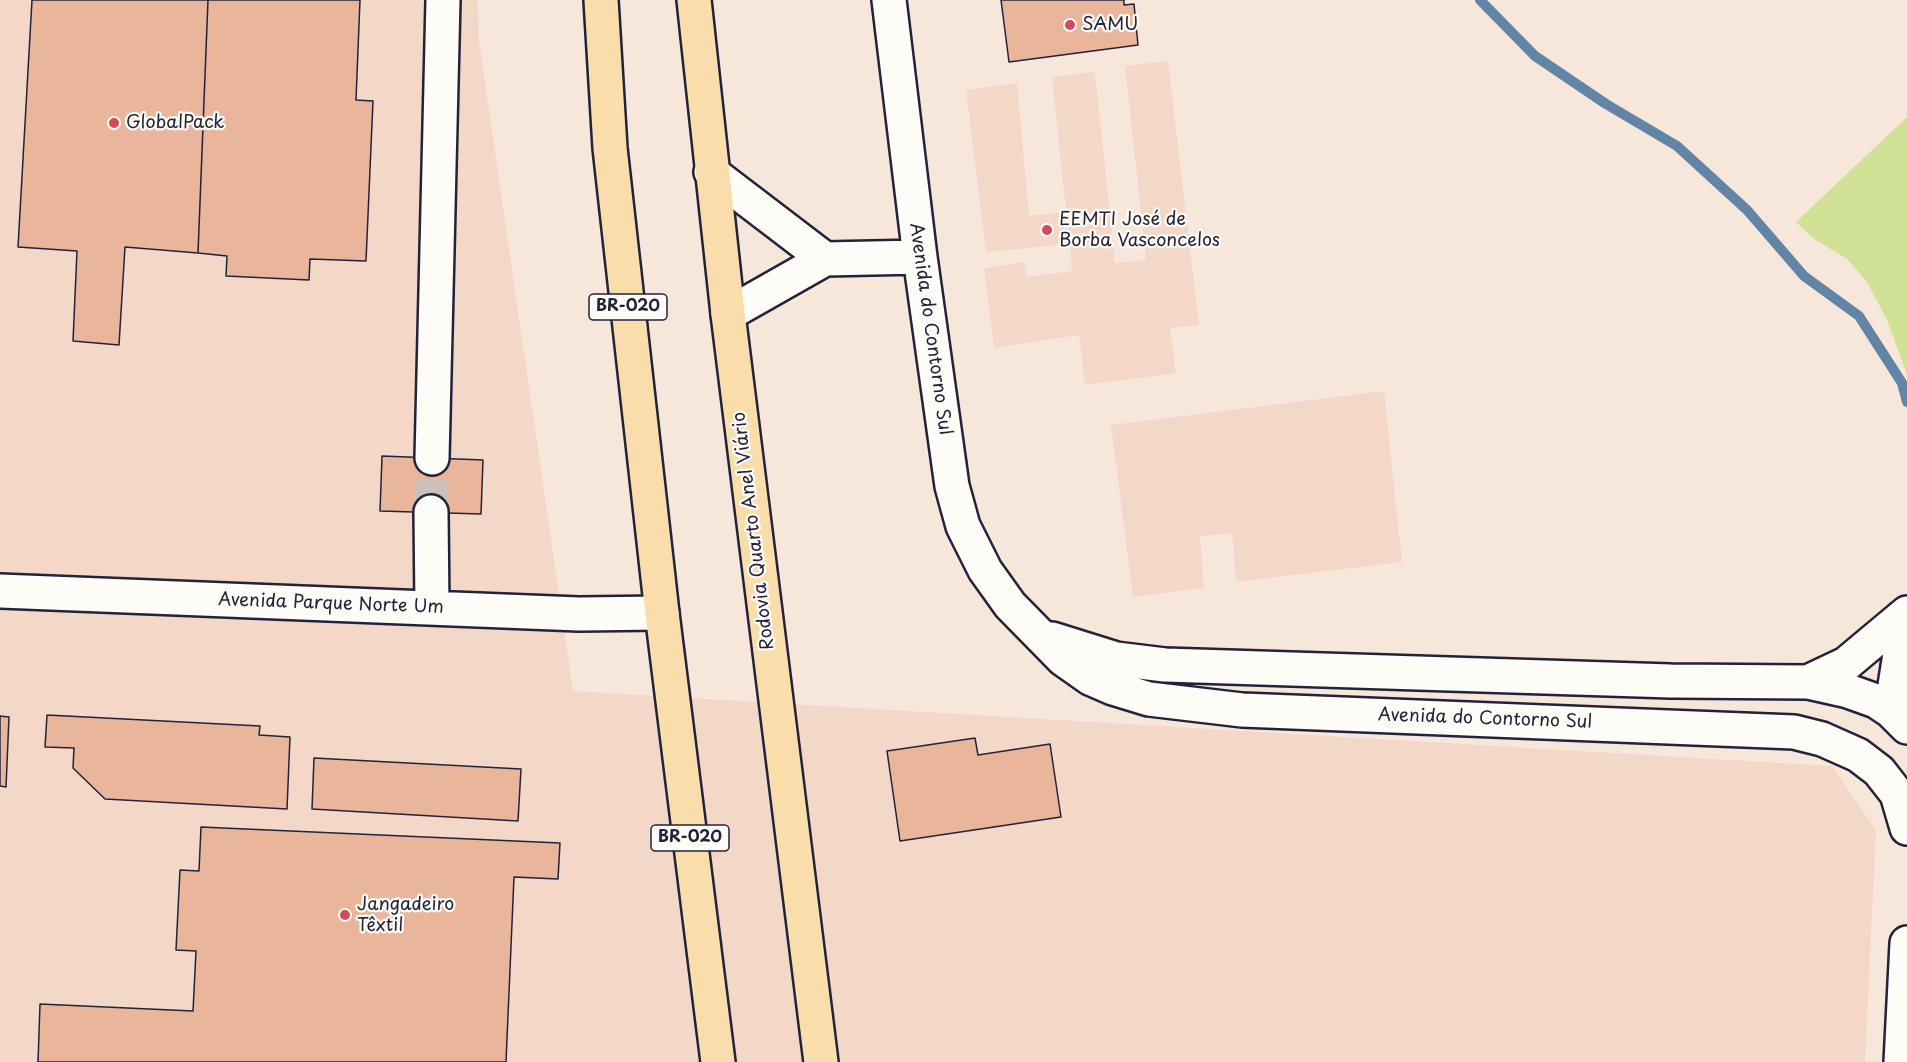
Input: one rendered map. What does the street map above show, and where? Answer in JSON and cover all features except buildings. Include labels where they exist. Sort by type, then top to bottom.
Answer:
[{"type":"highway","name":"BR-020","points":[[601,0],[610,148],[662,613],[718,1062]]},
{"type":"highway","name":"Rodovia Quarto Anel Viário","points":[[694,0],[711,172],[821,1062]]},
{"type":"street","points":[[432,458],[443,0]]},
{"type":"street","name":"Avenida do Contorno Sul","points":[[889,0],[920,257],[952,486],[963,526],[985,570],[1010,605],[1063,659],[1090,678],[1113,688],[1161,700],[1242,710],[1794,732],[1822,739],[1858,756],[1879,771],[1897,795],[1907,828]]},
{"type":"street","points":[[711,172],[825,259]]},
{"type":"street","points":[[728,314],[825,259],[920,257]]},
{"type":"street","points":[[431,512],[432,608]]},
{"type":"street","name":"Avenida Parque Norte Um","points":[[0,591],[579,614],[662,613]]},
{"type":"street","points":[[1808,682],[1846,663],[1906,614]]},
{"type":"street","points":[[1899,719],[1906,614]]},
{"type":"street","name":"Avenida do Contorno Sul","points":[[1037,634],[1116,659],[1165,665],[1660,681],[1808,682],[1848,691],[1876,701],[1899,719]]},
{"type":"street","points":[[1901,1062],[1907,943]]},
{"type":"shaded area","points":[[0,0],[478,0],[479,41],[573,691],[1832,766],[1876,830],[1865,1062],[0,1062]]},
{"type":"shaded area","name":"EEMTI José de Borba Vasconcelos","points":[[1168,61],[1199,325],[1170,328],[1176,373],[1085,385],[1079,335],[994,348],[984,268],[1024,262],[1027,277],[1072,271],[1070,244],[986,252],[966,90],[1017,83],[1029,216],[1066,212],[1052,77],[1095,72],[1115,263],[1146,260],[1125,66]]},
{"type":"shaded area","points":[[1384,391],[1402,562],[1236,582],[1232,533],[1200,536],[1204,588],[1133,597],[1111,425]]},
{"type":"green space","points":[[1907,117],[1907,374],[1887,320],[1867,282],[1847,259],[1814,239],[1796,222]]},
{"type":"waterway","points":[[1480,0],[1535,56],[1606,104],[1677,146],[1747,210],[1804,276],[1859,316],[1902,383],[1907,402]]},
{"type":"tunnel","points":[[431,512],[432,458]]},
{"type":"place","name":"SAMU","points":[[1070,25]]},
{"type":"place","name":"GlobalPack","points":[[114,123]]},
{"type":"place","name":"EEMTI José de Borba Vasconcelos","points":[[1047,230]]},
{"type":"place","name":"Jangadeiro Têxtil","points":[[345,915]]}]
